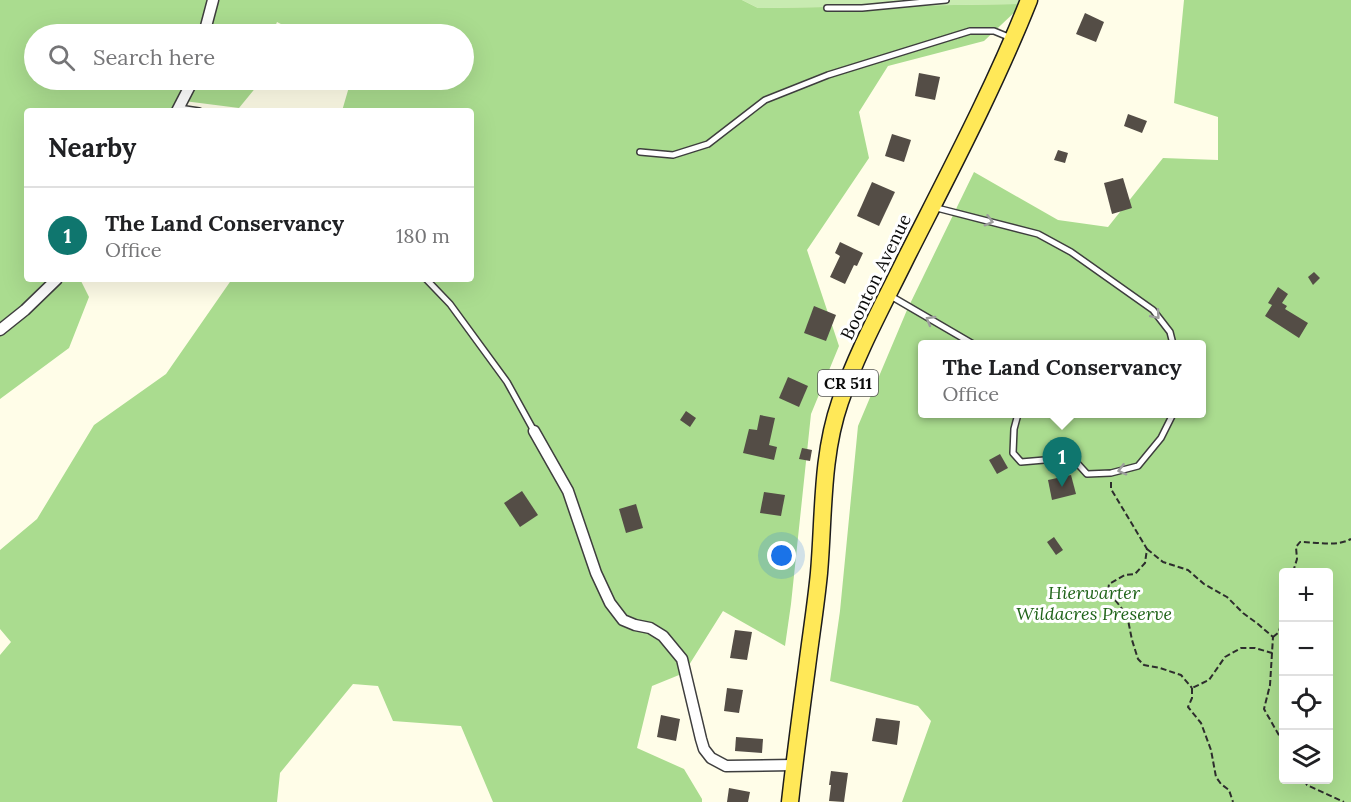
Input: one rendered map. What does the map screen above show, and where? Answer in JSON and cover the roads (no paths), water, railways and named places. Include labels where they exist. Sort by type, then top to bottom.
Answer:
[{"type":"main road","name":"Boonton Avenue","points":[[790,802],[815,616],[825,473],[829,444],[840,401],[863,346],[981,108],[1013,39],[1025,6]]},
{"type":"street","points":[[207,24],[213,0]]},
{"type":"street","points":[[179,108],[188,90]]},
{"type":"street","points":[[0,330],[54,282]]},
{"type":"street","points":[[534,431],[567,491],[609,603],[623,620],[650,628],[663,636],[682,659],[701,739],[704,749],[711,758],[726,766],[794,765]]},
{"type":"lane","points":[[827,8],[862,8],[946,0]]},
{"type":"lane","points":[[640,152],[673,155],[708,144],[765,100],[828,75],[970,31],[994,31],[1013,39]]},
{"type":"lane","points":[[932,207],[1038,234],[1071,252],[1153,310],[1170,332],[1172,340]]},
{"type":"lane","points":[[429,282],[450,304],[507,382],[534,431]]},
{"type":"lane","points":[[888,295],[964,340]]},
{"type":"lane","points":[[1017,418],[1012,453],[1021,462],[1056,459],[1077,464],[1087,474],[1111,473],[1138,466],[1161,438],[1171,418]]},
{"type":"place","name":"The Land Conservancy","points":[[1062,487]]},
{"type":"park label","name":"Hierwarter Wildacres Preserve","points":[[1094,603]]}]
